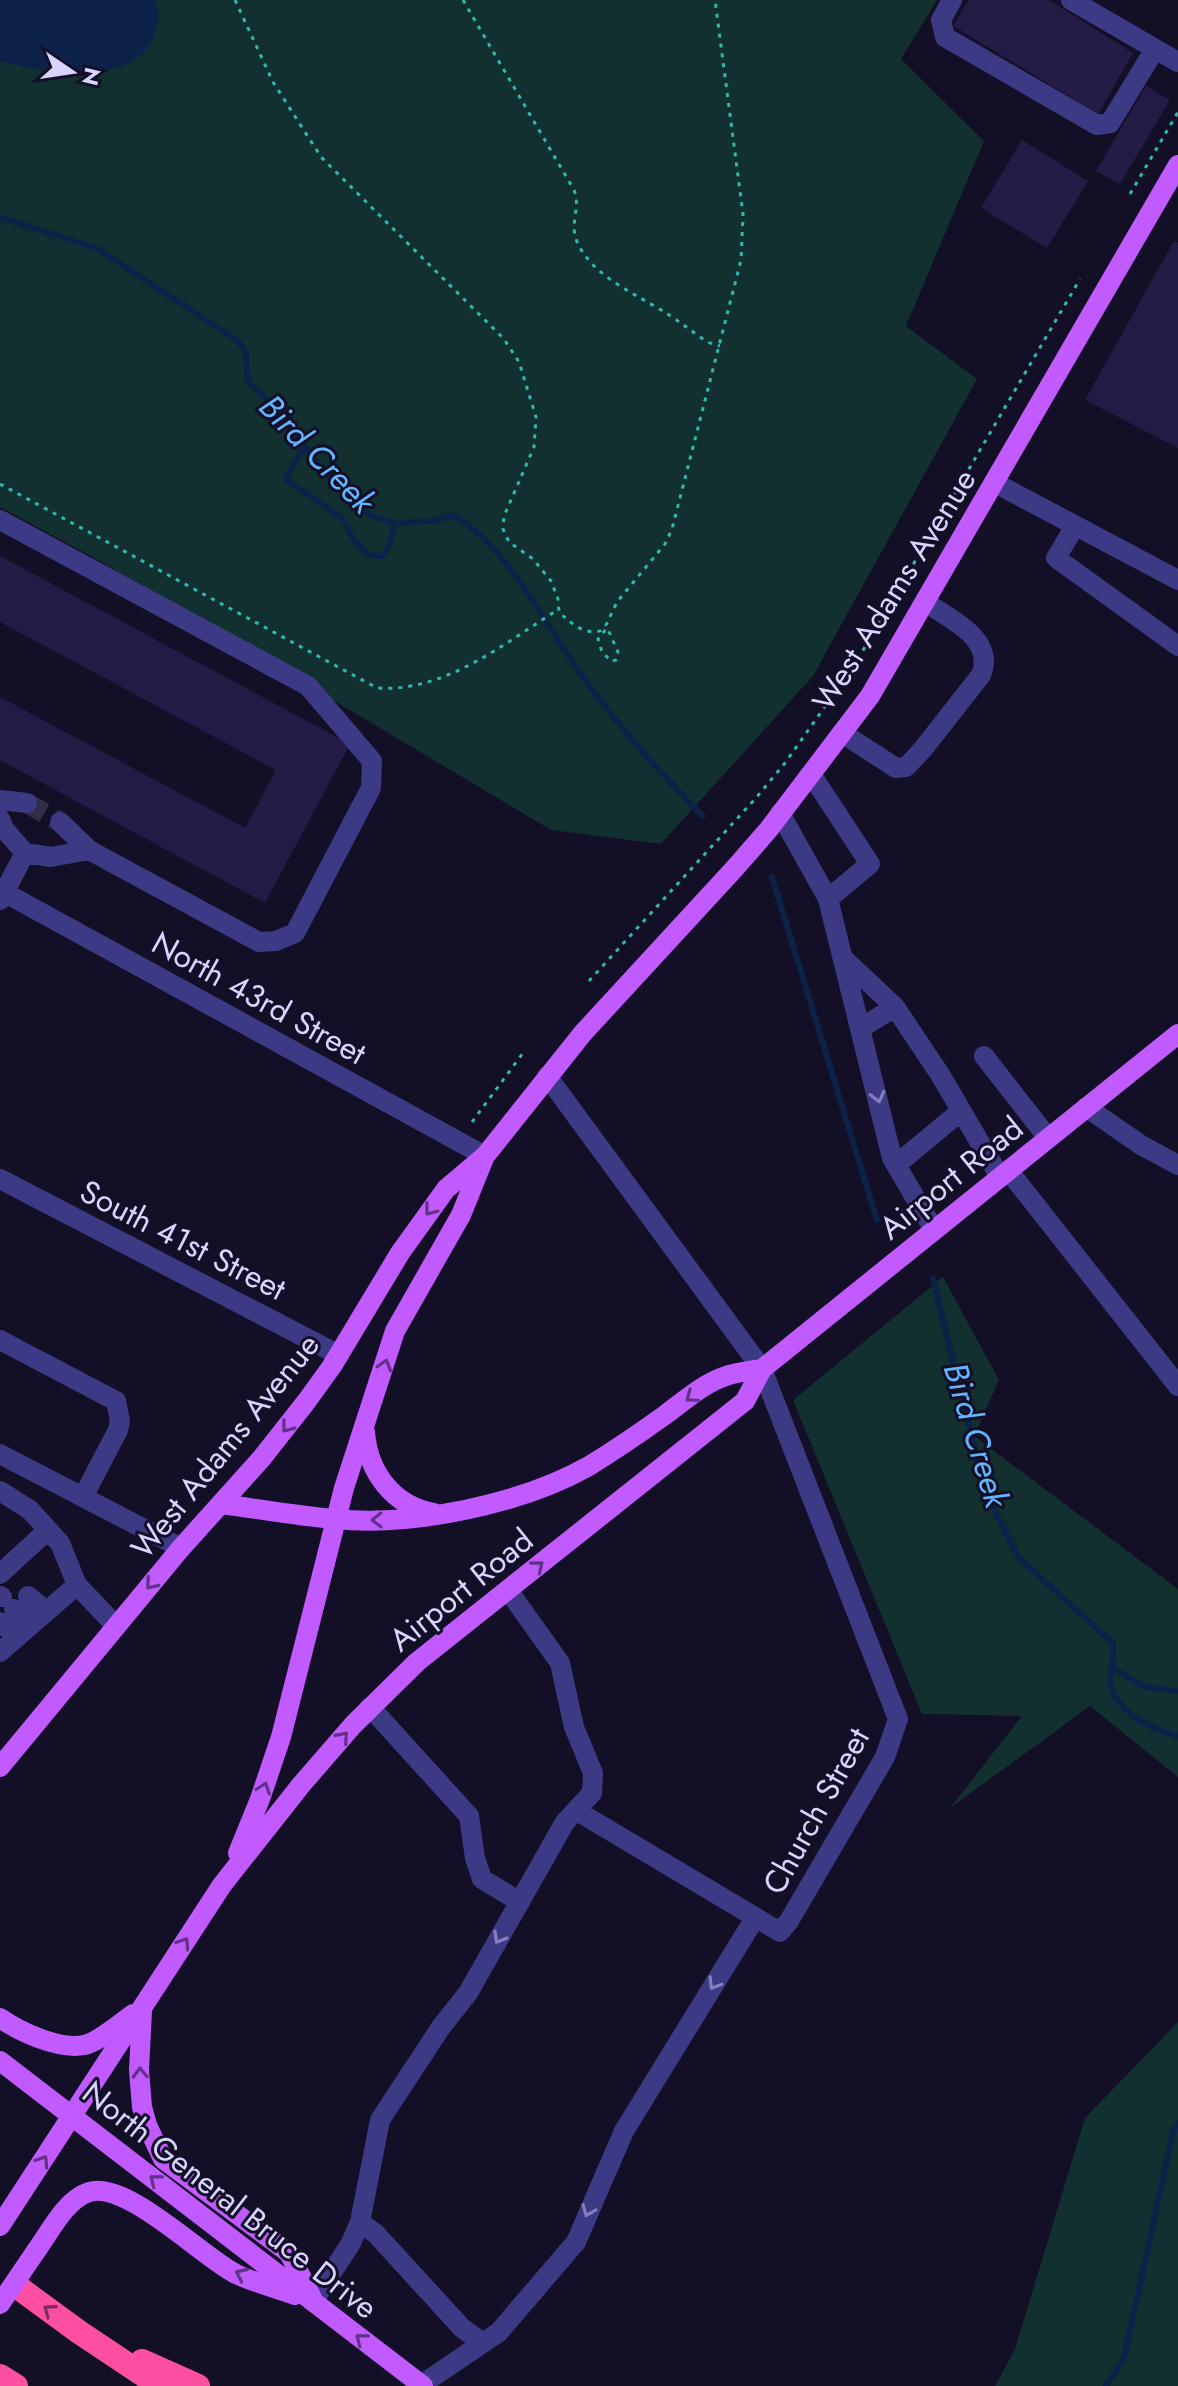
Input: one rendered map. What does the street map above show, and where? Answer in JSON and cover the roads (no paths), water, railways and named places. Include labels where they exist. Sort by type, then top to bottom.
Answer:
[{"type":"highway","points":[[19,2288],[160,2386]]},
{"type":"highway","points":[[79,2332],[198,2386]]},
{"type":"highway","points":[[0,2376],[14,2386]]},
{"type":"main road","name":"West Adams Avenue","points":[[0,1767],[181,1548],[261,1459],[339,1355],[421,1221],[446,1189],[485,1156],[583,1033],[735,868],[870,696],[1178,165]]},
{"type":"main road","name":"Airport Road","points":[[0,2226],[222,1885],[301,1785],[370,1707],[417,1662],[745,1401],[762,1369],[1178,1034]]},
{"type":"main road","name":"West Adams Avenue","points":[[337,1520],[395,1331],[461,1215],[485,1156]]},
{"type":"main road","name":"Airport Road","points":[[221,1504],[337,1520],[375,1521],[442,1514],[508,1498],[585,1468],[630,1441],[700,1389],[725,1376],[762,1369]]},
{"type":"main road","points":[[367,1415],[365,1430],[370,1459],[384,1484],[405,1502],[442,1514]]},
{"type":"main road","name":"Airport Road","points":[[222,1885],[260,1799],[281,1737],[337,1520]]},
{"type":"main road","points":[[0,2018],[12,2027],[52,2043],[86,2045],[142,2009]]},
{"type":"main road","points":[[142,2009],[139,2070],[142,2107],[163,2159],[289,2253],[313,2302]]},
{"type":"main road","name":"North General Bruce Drive","points":[[0,2061],[422,2385]]},
{"type":"main road","points":[[0,2304],[74,2199],[90,2191],[105,2190],[127,2198],[235,2273],[313,2302]]},
{"type":"street","points":[[952,0],[941,20],[945,37],[1097,125],[1110,123],[1155,49]]},
{"type":"street","points":[[1071,0],[1178,62]]},
{"type":"street","points":[[995,483],[1178,580]]},
{"type":"street","points":[[0,520],[308,686],[372,761],[371,788],[295,933],[276,941],[259,942],[89,850],[60,822]]},
{"type":"street","points":[[1075,526],[1056,558],[1178,646]]},
{"type":"street","points":[[842,733],[896,768],[906,767],[981,675],[986,664],[985,654],[977,640],[925,602]]},
{"type":"street","points":[[811,774],[870,864],[828,899]]},
{"type":"street","points":[[0,800],[27,803]]},
{"type":"street","points":[[780,813],[828,899],[896,1165],[934,1230]]},
{"type":"street","points":[[0,819],[4,829],[25,853],[51,857],[89,850]]},
{"type":"street","points":[[1,894],[25,853]]},
{"type":"street","name":"North 43rd Street","points":[[1,894],[485,1156]]},
{"type":"street","points":[[844,959],[895,1007],[1004,1173],[1178,1386]]},
{"type":"street","points":[[861,1028],[895,1007]]},
{"type":"street","points":[[984,1056],[1048,1138]]},
{"type":"street","points":[[547,1076],[762,1369]]},
{"type":"street","points":[[1086,1107],[1141,1145],[1178,1165]]},
{"type":"street","points":[[896,1165],[961,1111]]},
{"type":"street","name":"South 41st Street","points":[[0,1179],[339,1355]]},
{"type":"street","points":[[0,1340],[116,1401],[120,1421],[118,1430],[83,1497]]},
{"type":"street","name":"Church Street","points":[[422,2385],[499,2332],[576,2242],[624,2131],[755,1918],[780,1932],[789,1921],[885,1757],[898,1719],[762,1369]]},
{"type":"street","points":[[0,1454],[181,1548]]},
{"type":"street","points":[[0,1491],[30,1510],[60,1543],[77,1585],[116,1626]]},
{"type":"street","points":[[16,1637],[8,1594],[48,1530]]},
{"type":"street","points":[[16,1637],[77,1585]]},
{"type":"street","points":[[313,2302],[351,2243],[360,2222],[380,2120],[441,2027],[468,1993],[571,1816],[592,1793],[593,1773],[574,1727],[560,1663],[508,1590]]},
{"type":"street","points":[[8,1594],[16,1637]]},
{"type":"street","points":[[370,1707],[469,1816],[475,1858],[482,1879],[520,1902]]},
{"type":"street","points":[[571,1816],[755,1918]]},
{"type":"street","points":[[360,2222],[376,2234],[462,2328],[483,2343]]},
{"type":"water","points":[[0,0],[155,0],[158,18],[154,36],[143,53],[127,64],[85,73],[39,70],[0,61]]},
{"type":"waterway","name":"Bird Creek","points":[[0,217],[98,249],[238,341],[246,353],[248,382],[261,393],[326,474],[371,516],[394,523],[432,521],[454,515],[475,531],[510,568],[611,714],[703,816]]},
{"type":"waterway","points":[[304,448],[285,479],[342,518],[354,540],[368,555],[383,556],[391,541],[394,523]]},
{"type":"waterway","name":"Bird Creek","points":[[772,877],[877,1220]]},
{"type":"waterway","name":"Bird Creek","points":[[933,1279],[981,1475],[1019,1558],[1113,1643],[1112,1667],[1145,1687],[1178,1691]]},
{"type":"waterway","points":[[1112,1667],[1110,1685],[1122,1705],[1148,1725],[1178,1736]]},
{"type":"waterway","points":[[1106,2386],[1124,2358],[1173,2132],[1178,2123]]},
{"type":"tunnel","points":[[27,803],[60,822]]}]
